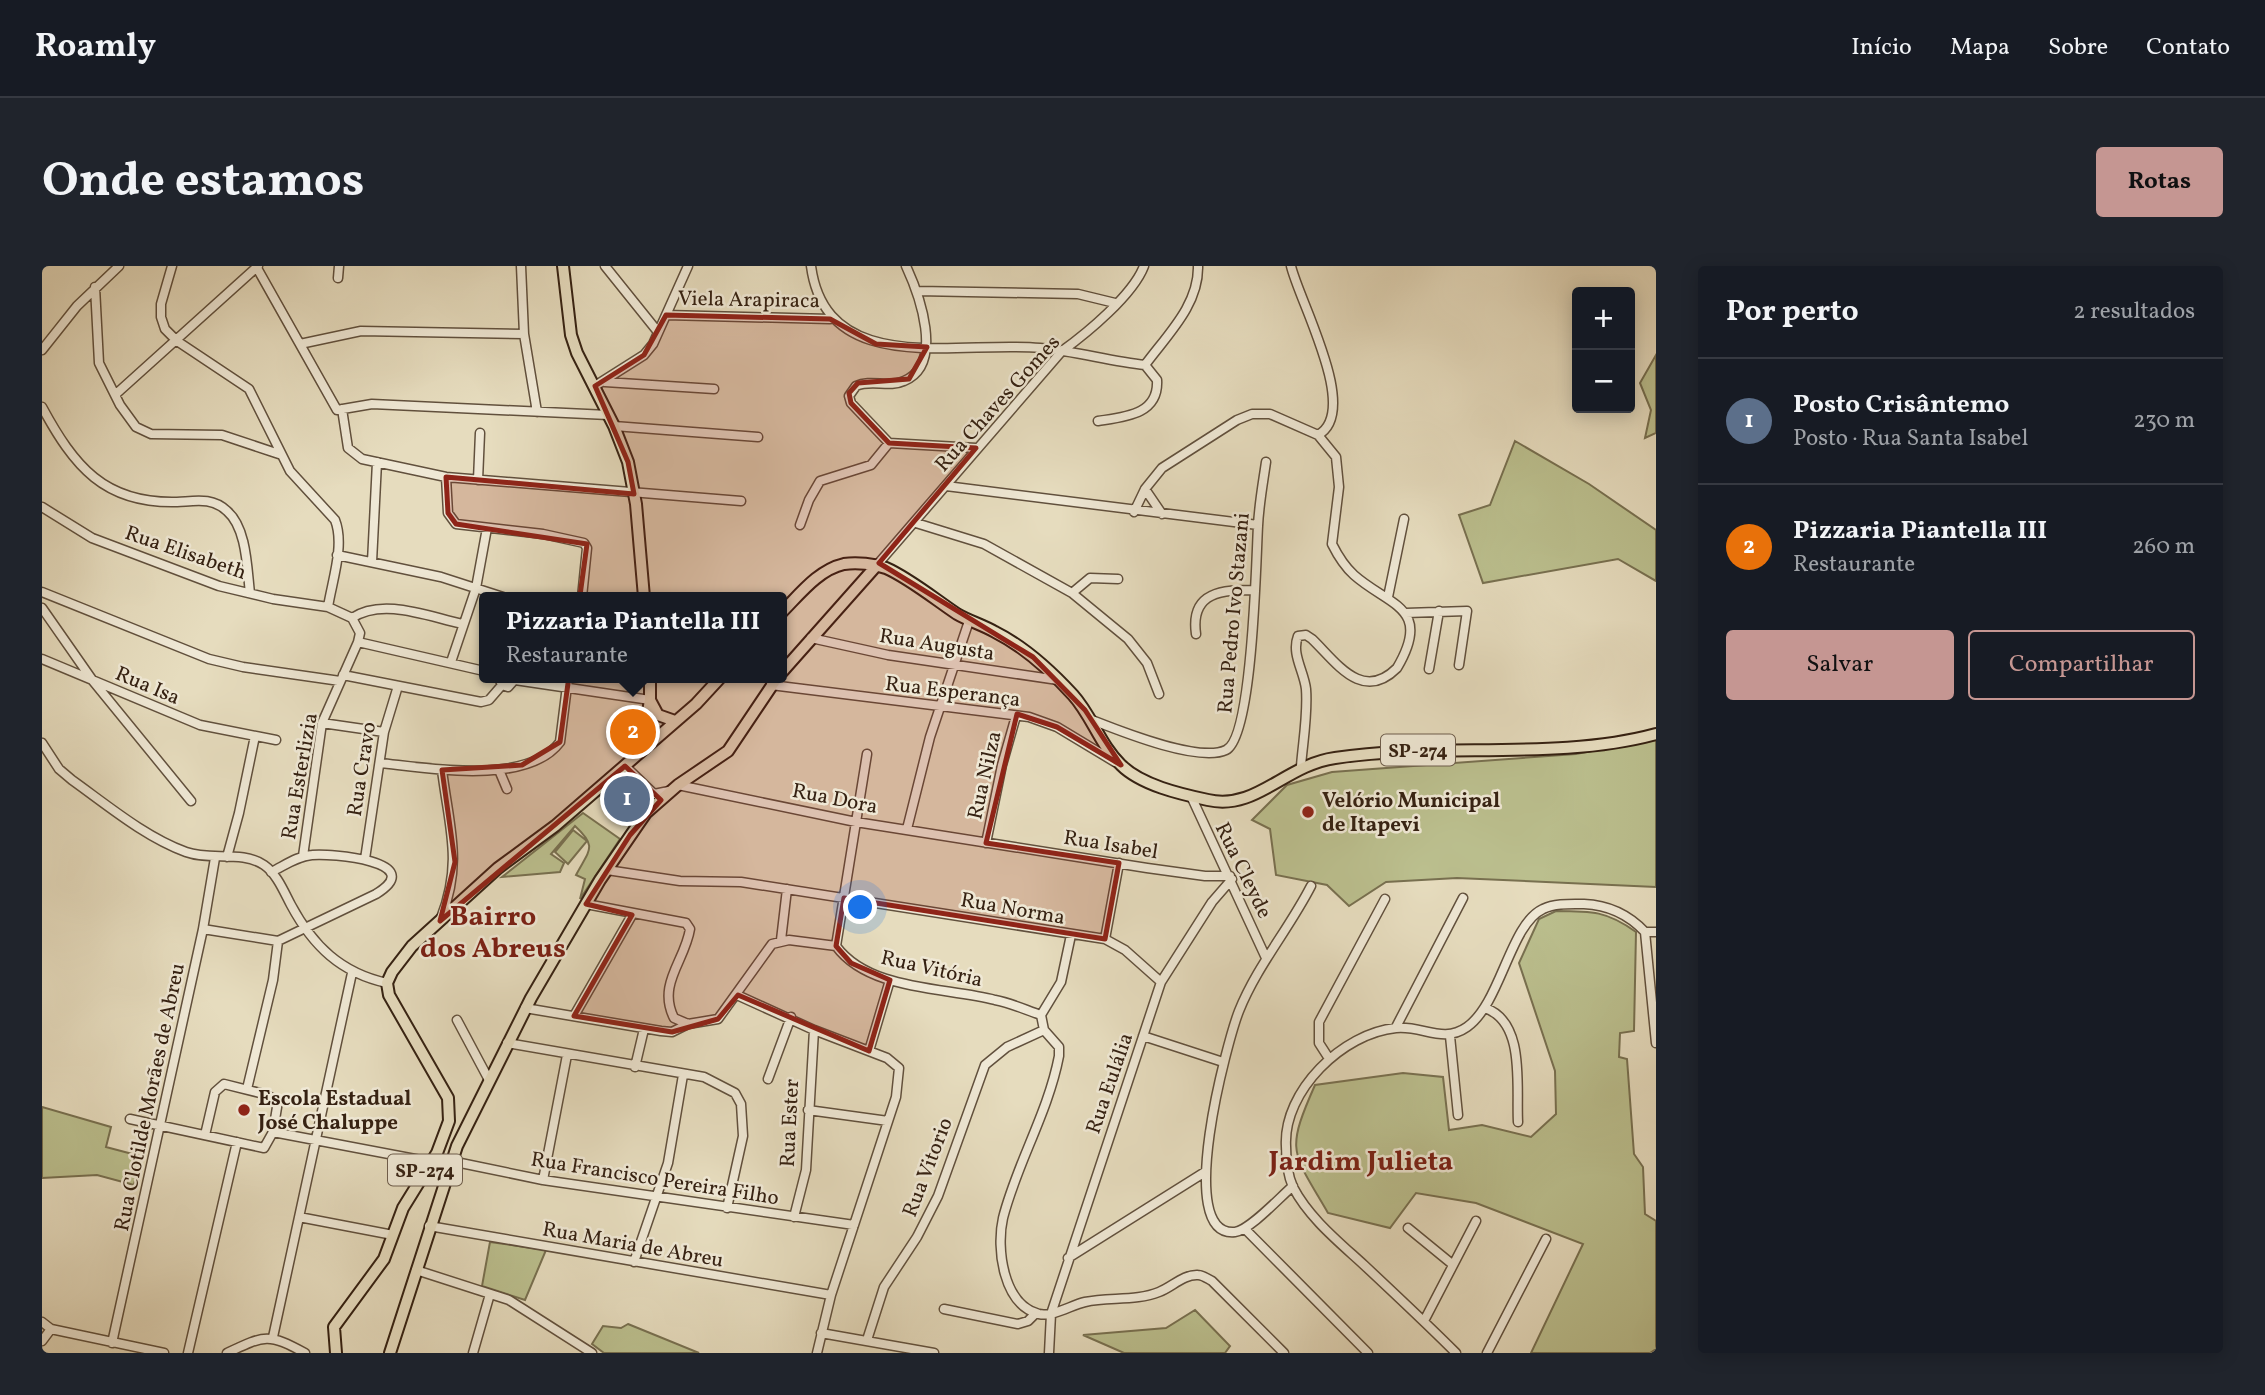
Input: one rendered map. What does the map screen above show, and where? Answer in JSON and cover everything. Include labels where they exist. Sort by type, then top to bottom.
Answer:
[{"type":"main road","points":[[563,266],[571,335],[600,384],[608,415],[628,462],[634,494],[644,592]]},
{"type":"main road","name":"SP-274","points":[[787,606],[815,579],[833,568],[846,564],[877,565],[888,569],[969,621],[1017,645],[1058,680],[1092,720],[1121,765],[1146,781],[1191,796],[1220,802],[1244,800],[1301,766],[1323,760],[1381,753],[1543,748],[1656,734]]},
{"type":"main road","points":[[787,666],[877,565]]},
{"type":"main road","points":[[641,751],[650,700],[650,683]]},
{"type":"main road","points":[[469,1120],[457,1117],[396,1011],[387,983],[400,958],[498,868],[555,826],[625,766],[715,683]]},
{"type":"main road","points":[[390,1353],[451,1161],[525,1008],[607,870],[649,810],[728,751],[773,683]]},
{"type":"main road","points":[[650,700],[658,715],[675,721]]},
{"type":"main road","name":"SP-274","points":[[337,1353],[334,1326],[376,1273],[412,1192],[446,1132],[448,1098]]},
{"type":"street","points":[[42,350],[95,287],[119,266]]},
{"type":"street","points":[[172,266],[161,317],[165,329],[177,341],[249,389],[268,423],[279,454],[302,487],[335,520],[338,527],[337,555],[328,607],[352,618],[360,633],[358,642],[479,670]]},
{"type":"street","points":[[338,278],[339,266]]},
{"type":"street","points":[[521,266],[524,334],[537,412]]},
{"type":"street","points":[[605,266],[658,332]]},
{"type":"street","points":[[600,384],[644,355],[658,332],[688,266]]},
{"type":"street","points":[[811,266],[813,282],[831,318],[876,344],[1016,347],[1062,351],[1104,361],[1145,365],[1157,380],[1157,394],[1150,406],[1126,416],[1098,421]]},
{"type":"street","points":[[906,266],[918,291],[927,347],[919,366],[903,382],[861,383],[851,390],[851,403],[857,413],[889,443],[976,448]]},
{"type":"street","name":"Rua Chaves Gomes","points":[[877,565],[1062,351],[1085,334],[1115,303],[1139,278],[1144,266]]},
{"type":"street","points":[[1145,365],[1191,304],[1199,280],[1198,266]]},
{"type":"street","points":[[1291,266],[1324,358],[1335,411],[1327,428],[1318,435]]},
{"type":"street","points":[[116,394],[258,267],[339,409],[351,453],[377,462],[446,477],[741,501]]},
{"type":"street","points":[[95,287],[99,363],[136,427],[151,434],[222,435],[279,454]]},
{"type":"street","points":[[918,291],[1078,294],[1115,303]]},
{"type":"street","name":"Viela Arapiraca","points":[[666,315],[831,318]]},
{"type":"street","points":[[300,344],[361,331],[524,334]]},
{"type":"street","points":[[600,384],[714,389]]},
{"type":"street","points":[[339,409],[372,404],[608,415]]},
{"type":"street","points":[[42,407],[75,461],[114,491],[154,502],[209,500],[229,512],[237,525],[250,593]]},
{"type":"street","points":[[1134,512],[1145,489],[1163,468],[1252,414],[1270,414],[1318,435],[1329,446],[1339,470],[1332,544],[1354,575],[1388,597],[1406,613],[1409,638],[1403,658],[1392,673],[1373,681],[1352,677],[1307,635],[1298,636],[1295,647],[1306,686],[1301,766]]},
{"type":"street","points":[[614,426],[758,437]]},
{"type":"street","points":[[478,480],[480,433]]},
{"type":"street","points":[[800,525],[809,500],[820,481],[871,465],[889,443]]},
{"type":"street","points":[[372,562],[377,462]]},
{"type":"street","name":"Rua Pedro Ivo Stazani","points":[[1092,720],[1145,740],[1183,749],[1225,751],[1234,744],[1243,713],[1255,590],[1258,525],[1266,462]]},
{"type":"street","points":[[446,477],[450,519],[456,524],[576,540],[587,548],[583,592]]},
{"type":"street","points":[[946,486],[1134,512],[1258,525]]},
{"type":"street","points":[[1145,489],[1162,514]]},
{"type":"street","name":"Rua Elisabeth","points":[[42,507],[92,538],[219,586],[328,607]]},
{"type":"street","points":[[1388,597],[1404,519]]},
{"type":"street","points":[[916,523],[984,544],[1072,593],[1128,639],[1147,663],[1159,694]]},
{"type":"street","points":[[451,663],[476,588],[487,528]]},
{"type":"street","points":[[337,555],[488,592]]},
{"type":"street","points":[[1072,593],[1090,578],[1118,579]]},
{"type":"street","points":[[1196,634],[1198,609],[1209,596],[1230,590],[1255,590]]},
{"type":"street","points":[[42,592],[208,659],[398,686],[481,702],[489,700],[500,683]]},
{"type":"street","name":"Rua Isa","points":[[42,608],[93,681],[200,725],[276,740]]},
{"type":"street","points":[[352,618],[368,610],[384,608],[463,624]]},
{"type":"street","points":[[1406,613],[1463,610],[1468,614],[1459,665]]},
{"type":"street","points":[[1429,668],[1439,611]]},
{"type":"street","points":[[906,829],[953,664],[969,621]]},
{"type":"street","name":"Rua Augusta","points":[[811,638],[1058,680]]},
{"type":"street","name":"Rua Esterlizia","points":[[271,872],[303,856],[322,723],[358,642]]},
{"type":"street","points":[[42,659],[93,681],[191,801]]},
{"type":"street","points":[[538,683],[650,700]]},
{"type":"street","points":[[380,763],[442,770],[499,770],[522,765],[554,749],[563,732],[568,683]]},
{"type":"street","name":"Rua Esperança","points":[[780,683],[940,708],[1016,716],[1057,727],[1121,765]]},
{"type":"street","name":"Rua Cravo","points":[[365,859],[384,732],[398,686]]},
{"type":"street","name":"Rua Nilza","points":[[986,843],[1002,765],[1016,716]]},
{"type":"street","points":[[322,723],[384,732]]},
{"type":"street","points":[[227,857],[255,736]]},
{"type":"street","points":[[42,743],[59,769],[72,780],[145,830],[188,853],[256,861],[271,872],[305,930],[322,950],[352,973],[387,983]]},
{"type":"street","points":[[525,1008],[672,1032],[688,1024],[718,1020],[737,995],[754,965],[772,944],[781,940],[836,946],[867,754]]},
{"type":"street","points":[[625,766],[654,794]]},
{"type":"street","points":[[440,921],[454,878],[455,862],[442,770]]},
{"type":"street","points":[[499,770],[507,789]]},
{"type":"street","points":[[654,794],[675,788]]},
{"type":"street","name":"Rua Dora","points":[[675,788],[986,843]]},
{"type":"street","points":[[649,810],[654,794]]},
{"type":"street","name":"Rua Cleyde","points":[[1191,796],[1266,958]]},
{"type":"street","name":"Rua Isabel","points":[[986,843],[1231,878]]},
{"type":"street","points":[[203,929],[278,941],[305,930],[387,886],[388,872],[377,861],[303,856]]},
{"type":"street","name":"Rua Clotilde Morães de Abreu","points":[[113,1343],[203,929],[215,858]]},
{"type":"street","points":[[1105,939],[1119,863]]},
{"type":"street","points":[[607,870],[680,881],[741,882],[787,889],[781,940]]},
{"type":"street","name":"Rua Eulália","points":[[1049,1353],[1051,1314],[1161,982],[1212,902],[1231,878]]},
{"type":"street","points":[[1293,1186],[1245,1229],[1233,1232],[1222,1230],[1210,1212],[1205,1172],[1223,1062],[1240,1009],[1266,958],[1311,886]]},
{"type":"street","name":"Rua Norma","points":[[787,889],[1105,939],[1125,950],[1161,982]]},
{"type":"street","points":[[1396,1027],[1463,898]]},
{"type":"street","points":[[1328,1057],[1319,1043],[1319,1022],[1385,899]]},
{"type":"street","points":[[586,904],[632,915],[686,923],[690,929],[668,991],[674,1018],[688,1024]]},
{"type":"street","points":[[1456,1353],[1318,1223],[1293,1186],[1285,1143],[1289,1125],[1306,1087],[1328,1057],[1353,1042],[1396,1027],[1450,1036],[1467,1027],[1485,1008],[1522,931],[1537,912],[1545,907],[1572,904],[1606,907],[1625,915],[1645,932],[1656,932]]},
{"type":"street","points":[[574,1016],[632,915]]},
{"type":"street","points":[[1645,932],[1656,1043]]},
{"type":"street","points":[[1071,935],[1060,982],[1041,1015],[1044,1030],[1059,1047],[1057,1068],[1003,1218],[1002,1253],[1009,1286],[1019,1303],[1036,1312],[1051,1314],[1083,1302],[1157,1293],[1181,1279],[1198,1275],[1212,1282],[1284,1353]]},
{"type":"street","points":[[247,1089],[273,980],[278,941]]},
{"type":"street","name":"Rua Vitória","points":[[836,946],[851,963],[890,980],[994,999],[1041,1015]]},
{"type":"street","points":[[273,1337],[352,973]]},
{"type":"street","points":[[869,1051],[890,980]]},
{"type":"street","points":[[737,995],[791,1017],[814,1030],[887,1058],[899,1068],[899,1085],[831,1295],[817,1353]]},
{"type":"street","points":[[1485,1008],[1503,1018],[1513,1037],[1518,1122]]},
{"type":"street","points":[[768,1079],[791,1017]]},
{"type":"street","points":[[457,1020],[489,1080]]},
{"type":"street","points":[[635,1067],[644,1029]]},
{"type":"street","name":"Rua Ester","points":[[794,1217],[806,1170],[814,1030]]},
{"type":"street","name":"Rua Vitorio","points":[[867,1340],[884,1287],[917,1237],[938,1196],[979,1076],[995,1056],[1044,1030]]},
{"type":"street","points":[[1143,1036],[1223,1062]]},
{"type":"street","points":[[1450,1036],[1458,1115]]},
{"type":"street","points":[[507,1043],[715,1081],[735,1093],[741,1104],[743,1136],[727,1208]]},
{"type":"street","points":[[543,1180],[567,1055]]},
{"type":"street","points":[[634,1262],[671,1148],[683,1075]]},
{"type":"street","points":[[130,1119],[264,1148],[273,1132],[278,1101],[247,1089],[224,1084],[219,1087],[205,1135]]},
{"type":"street","points":[[808,1110],[888,1121]]},
{"type":"street","points":[[273,1132],[431,1162]]},
{"type":"street","points":[[188,1353],[237,1142]]},
{"type":"street","name":"Rua Francisco Pereira Filho","points":[[451,1161],[543,1180],[854,1224]]},
{"type":"street","points":[[1068,1258],[1205,1172]]},
{"type":"street","points":[[299,1217],[393,1235]]},
{"type":"street","points":[[1424,1321],[1476,1221]]},
{"type":"street","name":"Rua Maria de Abreu","points":[[429,1226],[831,1295]]},
{"type":"street","points":[[1408,1228],[1452,1264]]},
{"type":"street","points":[[1245,1229],[1368,1353]]},
{"type":"street","points":[[1487,1353],[1546,1239]]},
{"type":"street","points":[[416,1270],[520,1305],[592,1353]]},
{"type":"street","points":[[473,1353],[490,1294]]},
{"type":"street","points":[[943,1309],[1018,1324],[1028,1321],[1036,1312]]},
{"type":"street","points":[[42,1322],[51,1329],[163,1353]]},
{"type":"street","points":[[42,1341],[51,1329]]},
{"type":"street","points":[[821,1333],[934,1353]]},
{"type":"street","points":[[227,1353],[255,1339],[273,1337],[305,1353]]},
{"type":"highlighted area","points":[[666,315],[830,319],[876,344],[927,347],[909,379],[858,383],[849,393],[851,403],[889,443],[976,448],[879,563],[1033,657],[1085,710],[1121,765],[1057,727],[1017,714],[986,843],[1119,863],[1105,939],[844,898],[836,946],[851,963],[890,980],[869,1051],[738,995],[718,1019],[672,1032],[574,1016],[632,915],[586,904],[630,835],[661,800],[625,766],[440,921],[455,862],[442,770],[522,765],[560,742],[587,544],[456,524],[448,513],[446,477],[634,494],[628,462],[595,386],[644,355]]},
{"type":"green space","points":[[1656,355],[1656,433],[1645,438],[1651,410],[1640,383]]},
{"type":"green space","points":[[1515,441],[1589,484],[1656,530],[1656,581],[1618,559],[1483,583],[1459,515],[1490,505]]},
{"type":"green space","points":[[1656,739],[1656,887],[1457,878],[1386,882],[1349,906],[1327,885],[1276,875],[1270,829],[1252,820],[1287,785],[1332,772],[1576,754]]},
{"type":"green space","points":[[583,813],[620,839],[580,899],[585,879],[576,875],[589,844],[575,826],[551,854],[564,863],[560,872],[502,877]]},
{"type":"green space","points":[[573,830],[587,841],[568,864],[555,852]]},
{"type":"green space","points":[[1556,911],[1580,911],[1607,916],[1636,932],[1634,1031],[1620,1033],[1619,1057],[1627,1059],[1634,1154],[1643,1167],[1645,1214],[1656,1221],[1656,1349],[1650,1353],[1531,1353],[1583,1244],[1476,1203],[1416,1193],[1390,1228],[1328,1213],[1300,1163],[1297,1151],[1299,1125],[1315,1085],[1403,1073],[1443,1077],[1449,1130],[1482,1125],[1531,1137],[1556,1114],[1555,1071],[1519,963],[1539,919]]},
{"type":"green space","points":[[42,1107],[111,1127],[106,1147],[140,1156],[134,1185],[97,1175],[42,1178]]},
{"type":"green space","points":[[490,1242],[546,1250],[525,1300],[482,1286]]},
{"type":"green space","points":[[1195,1310],[1230,1346],[1225,1353],[1124,1353],[1083,1335],[1166,1328]]},
{"type":"green space","points":[[628,1324],[699,1353],[604,1353],[592,1344],[603,1326],[621,1328]]},
{"type":"place","name":"Pizzaria Piantella III","points":[[633,732]]},
{"type":"place","name":"Posto Crisântemo","points":[[627,799]]},
{"type":"place","name":"Velório Municipal de Itapevi","points":[[1308,812]]},
{"type":"place","name":"Escola Estadual José Chaluppe","points":[[244,1110]]},
{"type":"district","name":"Bairro dos Abreus","points":[[493,931]]},
{"type":"district","name":"Jardim Julieta","points":[[1361,1160]]}]
